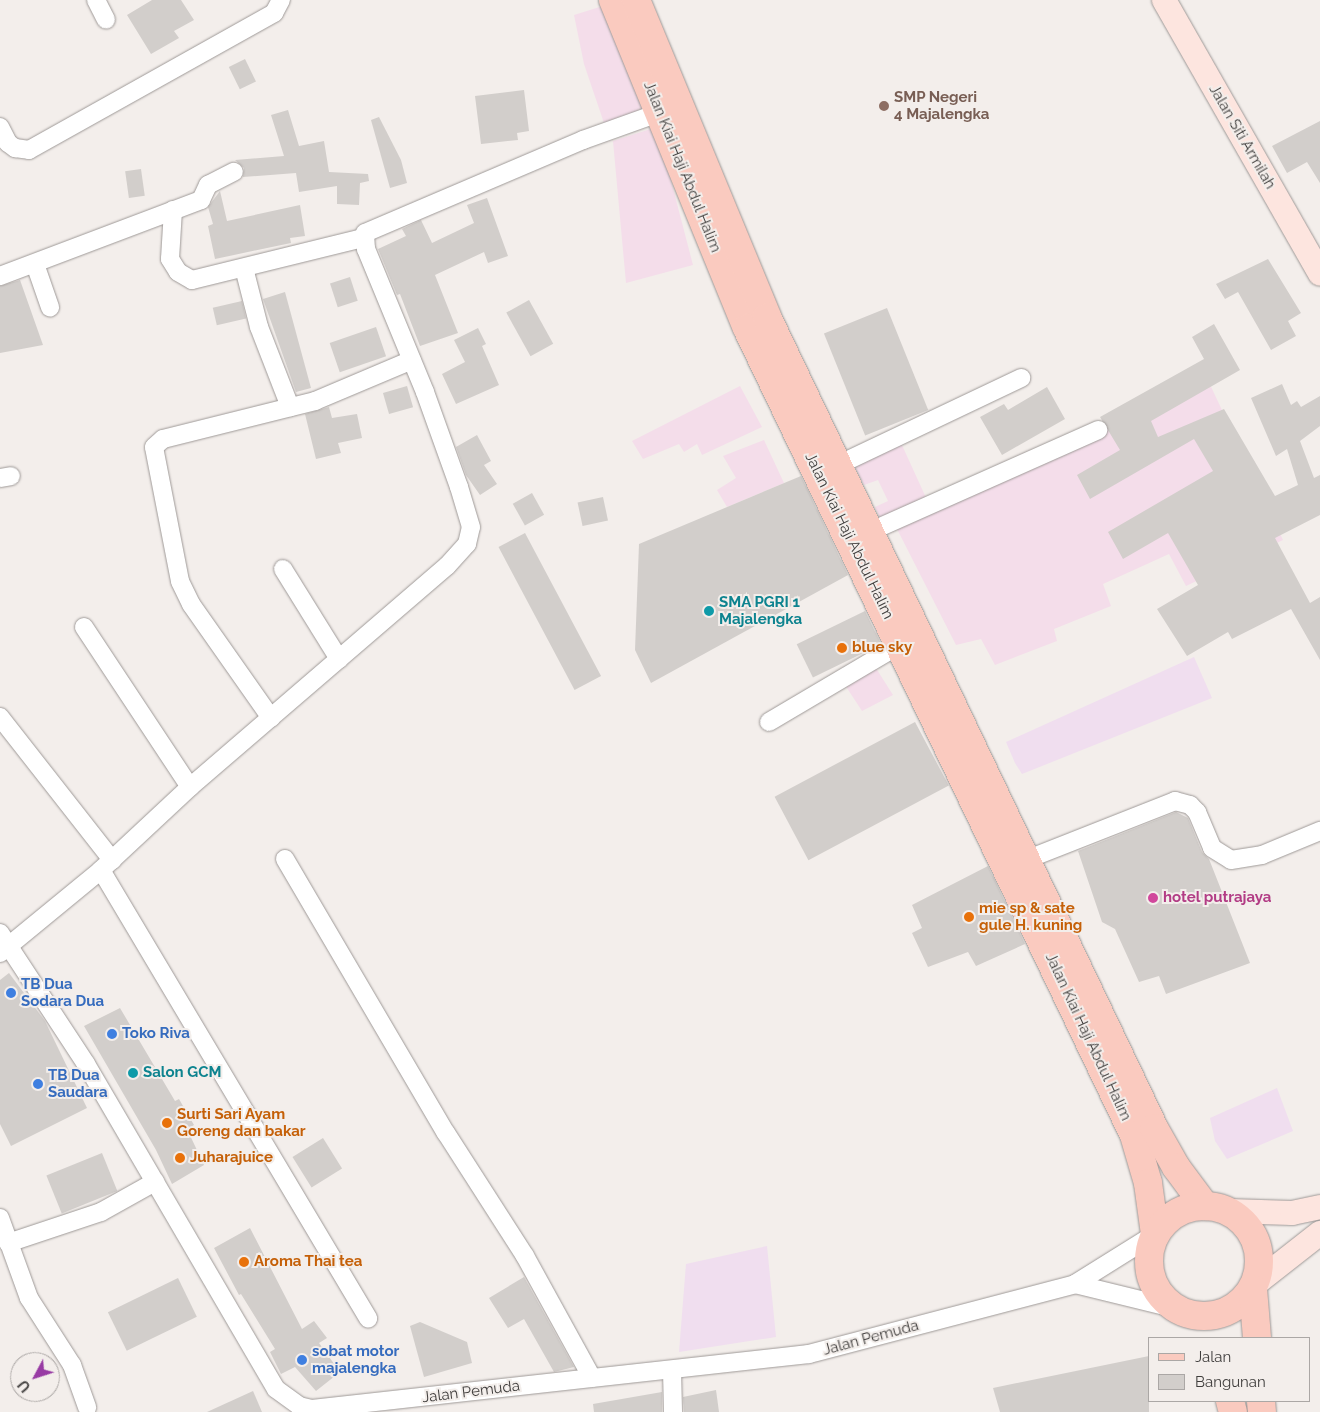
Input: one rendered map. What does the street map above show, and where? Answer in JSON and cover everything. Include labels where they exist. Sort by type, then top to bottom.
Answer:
[{"type":"main road","name":"Jalan Kiai Haji Abdul Halim","points":[[613,0],[670,109],[869,532],[1028,859],[1154,1128],[1176,1167],[1217,1208]]},
{"type":"main road","name":"Jalan Kiai Haji Abdul Halim","points":[[636,0],[670,109],[747,328],[902,644],[1134,1135],[1148,1184],[1155,1234]]},
{"type":"main road","name":"Jalan Siti Armilah","points":[[1164,0],[1320,274]]},
{"type":"main road","points":[[1201,1337],[1179,1311],[1154,1288],[1148,1261],[1155,1234],[1174,1214],[1217,1208],[1292,1213],[1320,1207]]},
{"type":"main road","points":[[1217,1208],[1246,1224],[1257,1243],[1260,1264],[1254,1287],[1256,1337]]},
{"type":"main road","points":[[1179,1311],[1211,1317],[1235,1308],[1254,1287],[1320,1233]]},
{"type":"street","points":[[96,0],[106,20]]},
{"type":"street","points":[[0,127],[8,143],[15,148],[29,150],[274,13],[281,0]]},
{"type":"street","points":[[174,210],[170,259],[178,272],[196,280],[363,238],[368,230],[582,140],[670,109]]},
{"type":"street","points":[[0,276],[201,200],[208,185],[234,172]]},
{"type":"street","points":[[3,943],[107,865],[190,787],[447,566],[467,544],[470,527],[460,487],[363,238]]},
{"type":"street","points":[[35,264],[50,307]]},
{"type":"street","points":[[244,268],[259,327],[290,407]]},
{"type":"street","points":[[270,718],[191,604],[180,581],[154,447],[163,439],[315,401],[412,360]]},
{"type":"street","points":[[838,465],[1021,378]]},
{"type":"street","points":[[869,532],[1098,430]]},
{"type":"street","points":[[283,569],[339,658]]},
{"type":"street","points":[[84,627],[190,787]]},
{"type":"street","points":[[769,722],[902,644]]},
{"type":"street","points":[[0,717],[107,865],[368,1318]]},
{"type":"street","points":[[1028,859],[1175,801],[1182,801],[1194,808],[1212,848],[1231,860],[1262,855],[1320,831]]},
{"type":"street","points":[[284,859],[446,1133],[525,1256],[592,1378]]},
{"type":"street","name":"Jalan Pemuda","points":[[3,943],[86,1064],[276,1389],[299,1406],[326,1410],[592,1378],[756,1362],[809,1354],[1074,1284]]},
{"type":"street","points":[[8,1243],[101,1212],[155,1182]]},
{"type":"street","points":[[0,1218],[30,1298],[72,1365],[87,1407]]},
{"type":"street","points":[[1074,1284],[1155,1234]]},
{"type":"street","points":[[1074,1284],[1179,1311]]},
{"type":"street","points":[[672,1370],[673,1412]]},
{"type":"shaded area","points":[[606,5],[648,107],[605,126],[584,64],[574,15]]},
{"type":"shaded area","points":[[657,127],[693,265],[626,283],[613,141]]},
{"type":"shaded area","points":[[1206,376],[1283,540],[1186,586],[1169,554],[1103,584],[1111,606],[1054,629],[1057,641],[995,665],[981,639],[956,645],[896,527]]},
{"type":"shaded area","points":[[740,386],[762,427],[702,455],[697,444],[684,452],[679,444],[643,459],[632,441]]},
{"type":"shaded area","points":[[764,440],[784,483],[727,507],[717,490],[736,478],[723,456]]},
{"type":"shaded area","points":[[901,443],[928,502],[882,522],[875,507],[888,501],[878,480],[864,485],[854,465]]},
{"type":"shaded area","points":[[1194,657],[1212,698],[1022,774],[1015,763],[1006,742]]},
{"type":"shaded area","points":[[874,665],[893,695],[862,711],[841,679]]},
{"type":"shaded area","points":[[1277,1088],[1293,1131],[1227,1159],[1215,1141],[1210,1118]]},
{"type":"shaded area","points":[[767,1246],[776,1337],[679,1352],[686,1264]]},
{"type":"building","points":[[152,0],[181,0],[194,20],[174,31],[179,38],[151,54],[127,15]]},
{"type":"building","points":[[245,59],[256,81],[240,89],[229,67]]},
{"type":"building","points":[[524,90],[529,131],[517,133],[518,140],[481,144],[475,96]]},
{"type":"building","points":[[288,110],[299,146],[324,141],[329,172],[368,174],[369,181],[360,183],[359,205],[337,204],[337,186],[299,192],[296,173],[243,177],[244,168],[235,160],[284,156],[271,115]]},
{"type":"building","points":[[379,117],[401,160],[407,183],[390,188],[371,120]]},
{"type":"building","points":[[1320,121],[1320,183],[1307,162],[1287,173],[1272,146]]},
{"type":"building","points":[[141,169],[145,196],[129,198],[125,171]]},
{"type":"building","points":[[220,191],[227,221],[300,205],[305,236],[290,238],[291,243],[215,259],[208,226],[213,224],[208,207]]},
{"type":"building","points":[[487,198],[508,256],[488,263],[484,252],[435,275],[458,333],[420,346],[400,294],[397,295],[378,249],[406,236],[402,229],[421,220],[432,243],[474,223],[467,205]]},
{"type":"building","points":[[1268,259],[1301,313],[1288,321],[1296,336],[1271,350],[1238,292],[1225,299],[1216,284]]},
{"type":"building","points":[[350,277],[358,301],[338,307],[330,283]]},
{"type":"building","points":[[20,280],[43,345],[0,353],[0,286]]},
{"type":"building","points":[[285,292],[311,388],[296,392],[263,299]]},
{"type":"building","points":[[529,300],[553,344],[531,356],[506,313]]},
{"type":"building","points":[[242,301],[246,319],[217,325],[213,308]]},
{"type":"building","points":[[887,308],[928,410],[865,435],[824,333]]},
{"type":"building","points":[[1214,324],[1240,370],[1151,421],[1158,437],[1224,409],[1275,496],[1298,485],[1287,449],[1276,456],[1251,398],[1282,384],[1291,405],[1297,401],[1301,407],[1320,396],[1320,426],[1300,441],[1314,478],[1320,475],[1320,515],[1275,538],[1310,603],[1320,597],[1320,660],[1291,609],[1232,639],[1228,632],[1187,656],[1157,609],[1198,585],[1168,533],[1123,559],[1108,532],[1213,471],[1194,439],[1090,499],[1077,475],[1120,450],[1100,417],[1204,359],[1192,337]]},
{"type":"building","points":[[376,327],[386,356],[340,372],[330,343]]},
{"type":"building","points":[[478,328],[486,344],[482,346],[499,385],[456,404],[442,374],[465,362],[454,340]]},
{"type":"building","points":[[407,386],[413,407],[389,414],[383,393]]},
{"type":"building","points":[[1047,387],[1065,419],[1002,455],[980,417],[1004,404],[1008,410]]},
{"type":"building","points":[[329,407],[332,418],[357,414],[362,438],[338,443],[341,453],[316,459],[305,414]]},
{"type":"building","points":[[477,435],[491,461],[484,465],[497,484],[480,495],[466,475],[456,447]]},
{"type":"building","name":"SMA PGRI 1 Majalengka","points":[[801,476],[848,575],[651,683],[635,650],[639,544]]},
{"type":"building","points":[[532,493],[544,515],[525,526],[513,504]]},
{"type":"building","points":[[603,497],[608,520],[583,526],[578,502]]},
{"type":"building","points":[[525,533],[601,676],[575,690],[499,547]]},
{"type":"building","name":"blue sky","points":[[865,611],[881,644],[813,678],[797,644]]},
{"type":"building","points":[[915,722],[949,786],[808,860],[775,797]]},
{"type":"building","name":"hotel putrajaya","points":[[1176,812],[1188,818],[1202,852],[1209,859],[1250,963],[1166,994],[1159,976],[1139,982],[1115,929],[1102,922],[1078,851]]},
{"type":"building","name":"mie sp & sate gule H. kuning","points":[[988,866],[1025,944],[976,966],[968,952],[928,967],[912,933],[922,928],[912,905]]},
{"type":"building","name":"TB Dua Saudara","points":[[9,973],[45,1021],[87,1108],[11,1146],[0,1124],[0,980]]},
{"type":"building","points":[[120,1008],[175,1101],[179,1099],[194,1125],[187,1129],[204,1165],[172,1184],[156,1150],[84,1026]]},
{"type":"building","points":[[323,1138],[342,1169],[312,1188],[292,1157]]},
{"type":"building","points":[[102,1153],[117,1191],[62,1213],[46,1175]]},
{"type":"building","points":[[250,1228],[302,1329],[314,1321],[327,1338],[319,1343],[340,1372],[316,1391],[295,1367],[281,1374],[270,1352],[275,1349],[241,1294],[239,1295],[214,1248]]},
{"type":"building","points":[[524,1277],[574,1367],[554,1372],[524,1319],[508,1328],[489,1298]]},
{"type":"building","points":[[178,1278],[197,1317],[127,1351],[108,1312]]},
{"type":"building","points":[[420,1322],[467,1342],[472,1363],[424,1377],[410,1326]]},
{"type":"building","points":[[1148,1356],[1149,1412],[1000,1412],[993,1388]]},
{"type":"building","points":[[716,1390],[719,1412],[684,1412],[683,1397]]},
{"type":"building","points":[[253,1391],[262,1412],[207,1412]]},
{"type":"building","points":[[662,1392],[662,1412],[594,1412],[593,1404]]},
{"type":"place","name":"SMP Negeri 4 Majalengka","points":[[884,106]]},
{"type":"place","name":"SMA PGRI 1 Majalengka","points":[[709,611]]},
{"type":"place","name":"blue sky","points":[[842,648]]},
{"type":"place","name":"hotel putrajaya","points":[[1153,898]]},
{"type":"place","name":"mie sp & sate gule H. kuning","points":[[969,917]]},
{"type":"place","name":"TB Dua Sodara Dua","points":[[11,993]]},
{"type":"place","name":"Toko Riva","points":[[112,1034]]},
{"type":"place","name":"Salon GCM","points":[[133,1073]]},
{"type":"place","name":"TB Dua Saudara","points":[[38,1084]]},
{"type":"place","name":"Surti Sari Ayam Goreng dan bakar","points":[[167,1123]]},
{"type":"place","name":"Juharajuice","points":[[180,1158]]},
{"type":"place","name":"Aroma Thai tea","points":[[244,1262]]},
{"type":"place","name":"sobat motor majalengka","points":[[302,1360]]}]
